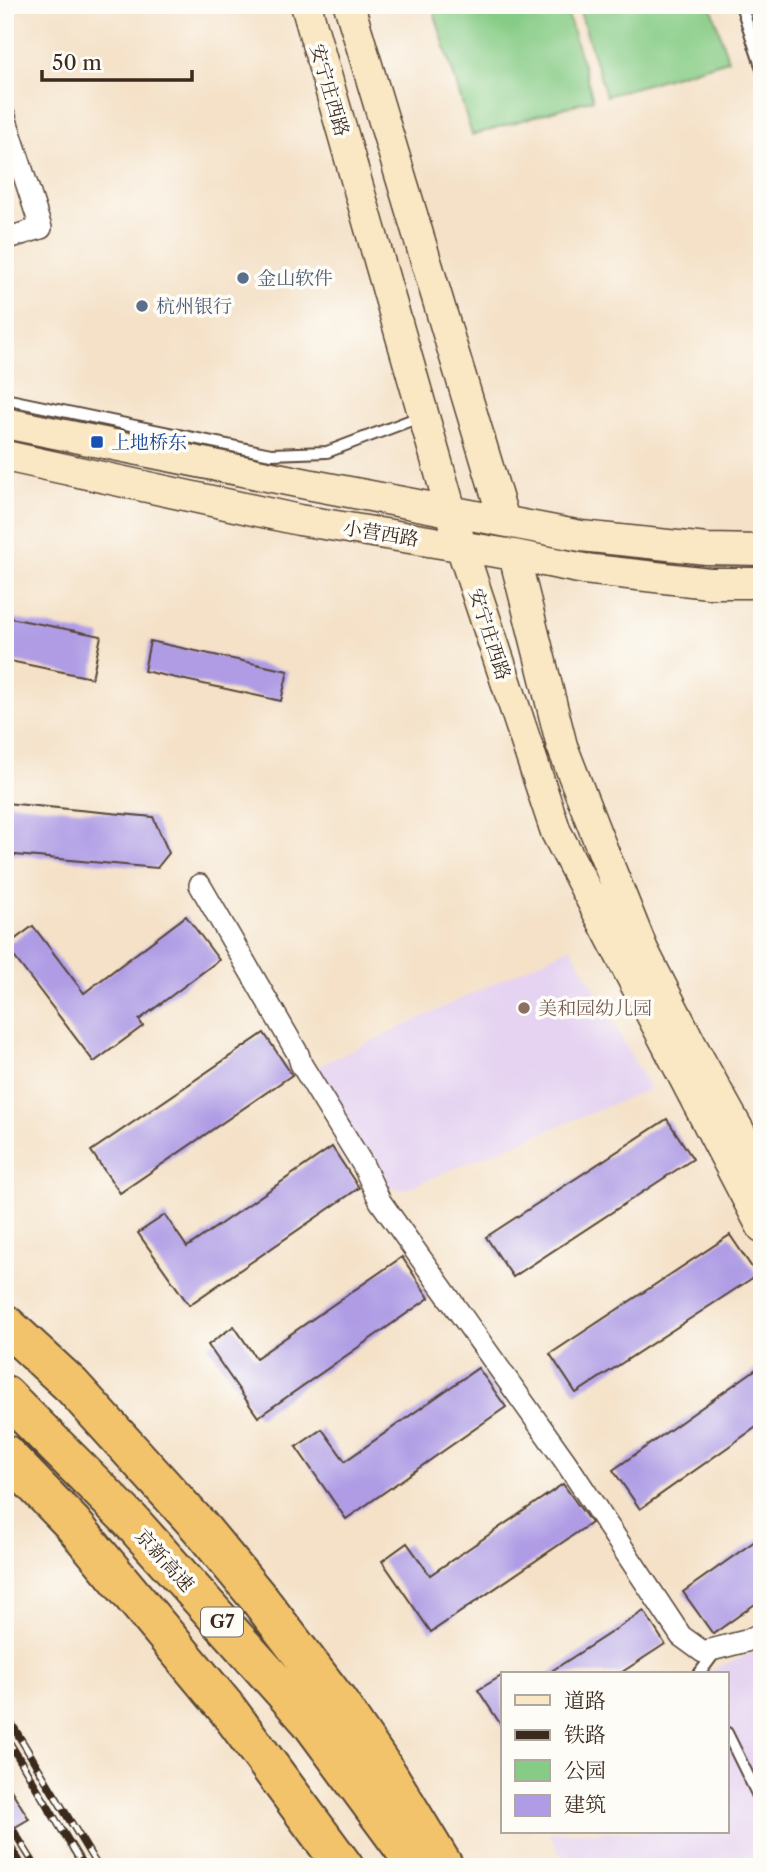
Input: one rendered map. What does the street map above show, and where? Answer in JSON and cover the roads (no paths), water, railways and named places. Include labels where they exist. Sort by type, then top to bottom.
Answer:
[{"type":"highway","points":[[5,1324],[81,1396],[199,1526],[260,1600],[338,1702],[388,1775],[444,1867]]},
{"type":"highway","name":"京新高速","points":[[5,1395],[130,1520],[310,1721],[418,1867]]},
{"type":"highway","name":"G7","points":[[5,1454],[72,1523],[228,1710],[344,1867]]},
{"type":"main road","name":"安宁庄西路","points":[[306,5],[450,510],[556,831],[762,1227]]},
{"type":"main road","points":[[349,5],[504,520]]},
{"type":"main road","name":"小营西路","points":[[5,423],[50,421],[307,484],[580,536],[707,549],[762,550]]},
{"type":"main road","name":"小营西路","points":[[5,456],[299,520],[584,569],[709,583],[762,583]]},
{"type":"main road","points":[[514,555],[562,746],[643,950],[692,1046],[762,1172]]},
{"type":"street","points":[[5,117],[41,228],[5,239]]},
{"type":"street","points":[[200,885],[298,1054],[300,1064],[363,1165],[380,1201],[565,1461],[681,1636],[704,1652],[746,1641],[762,1633]]},
{"type":"lane","points":[[741,5],[762,69]]},
{"type":"lane","points":[[5,399],[50,421],[271,454],[327,452],[425,415]]},
{"type":"lane","points":[[700,1672],[718,1648]]},
{"type":"lane","points":[[728,1735],[762,1804]]},
{"type":"railway","points":[[5,1713],[98,1867]]},
{"type":"railway","points":[[5,1735],[84,1867]]},
{"type":"railway","points":[[5,1817],[36,1867]]},
{"type":"railway","points":[[5,1838],[23,1867]]},
{"type":"place","name":"金山软件","points":[[243,278]]},
{"type":"place","name":"杭州银行","points":[[142,306]]},
{"type":"place","name":"上地桥东","points":[[97,442]]},
{"type":"place","name":"美和园幼儿园","points":[[524,1008]]}]
